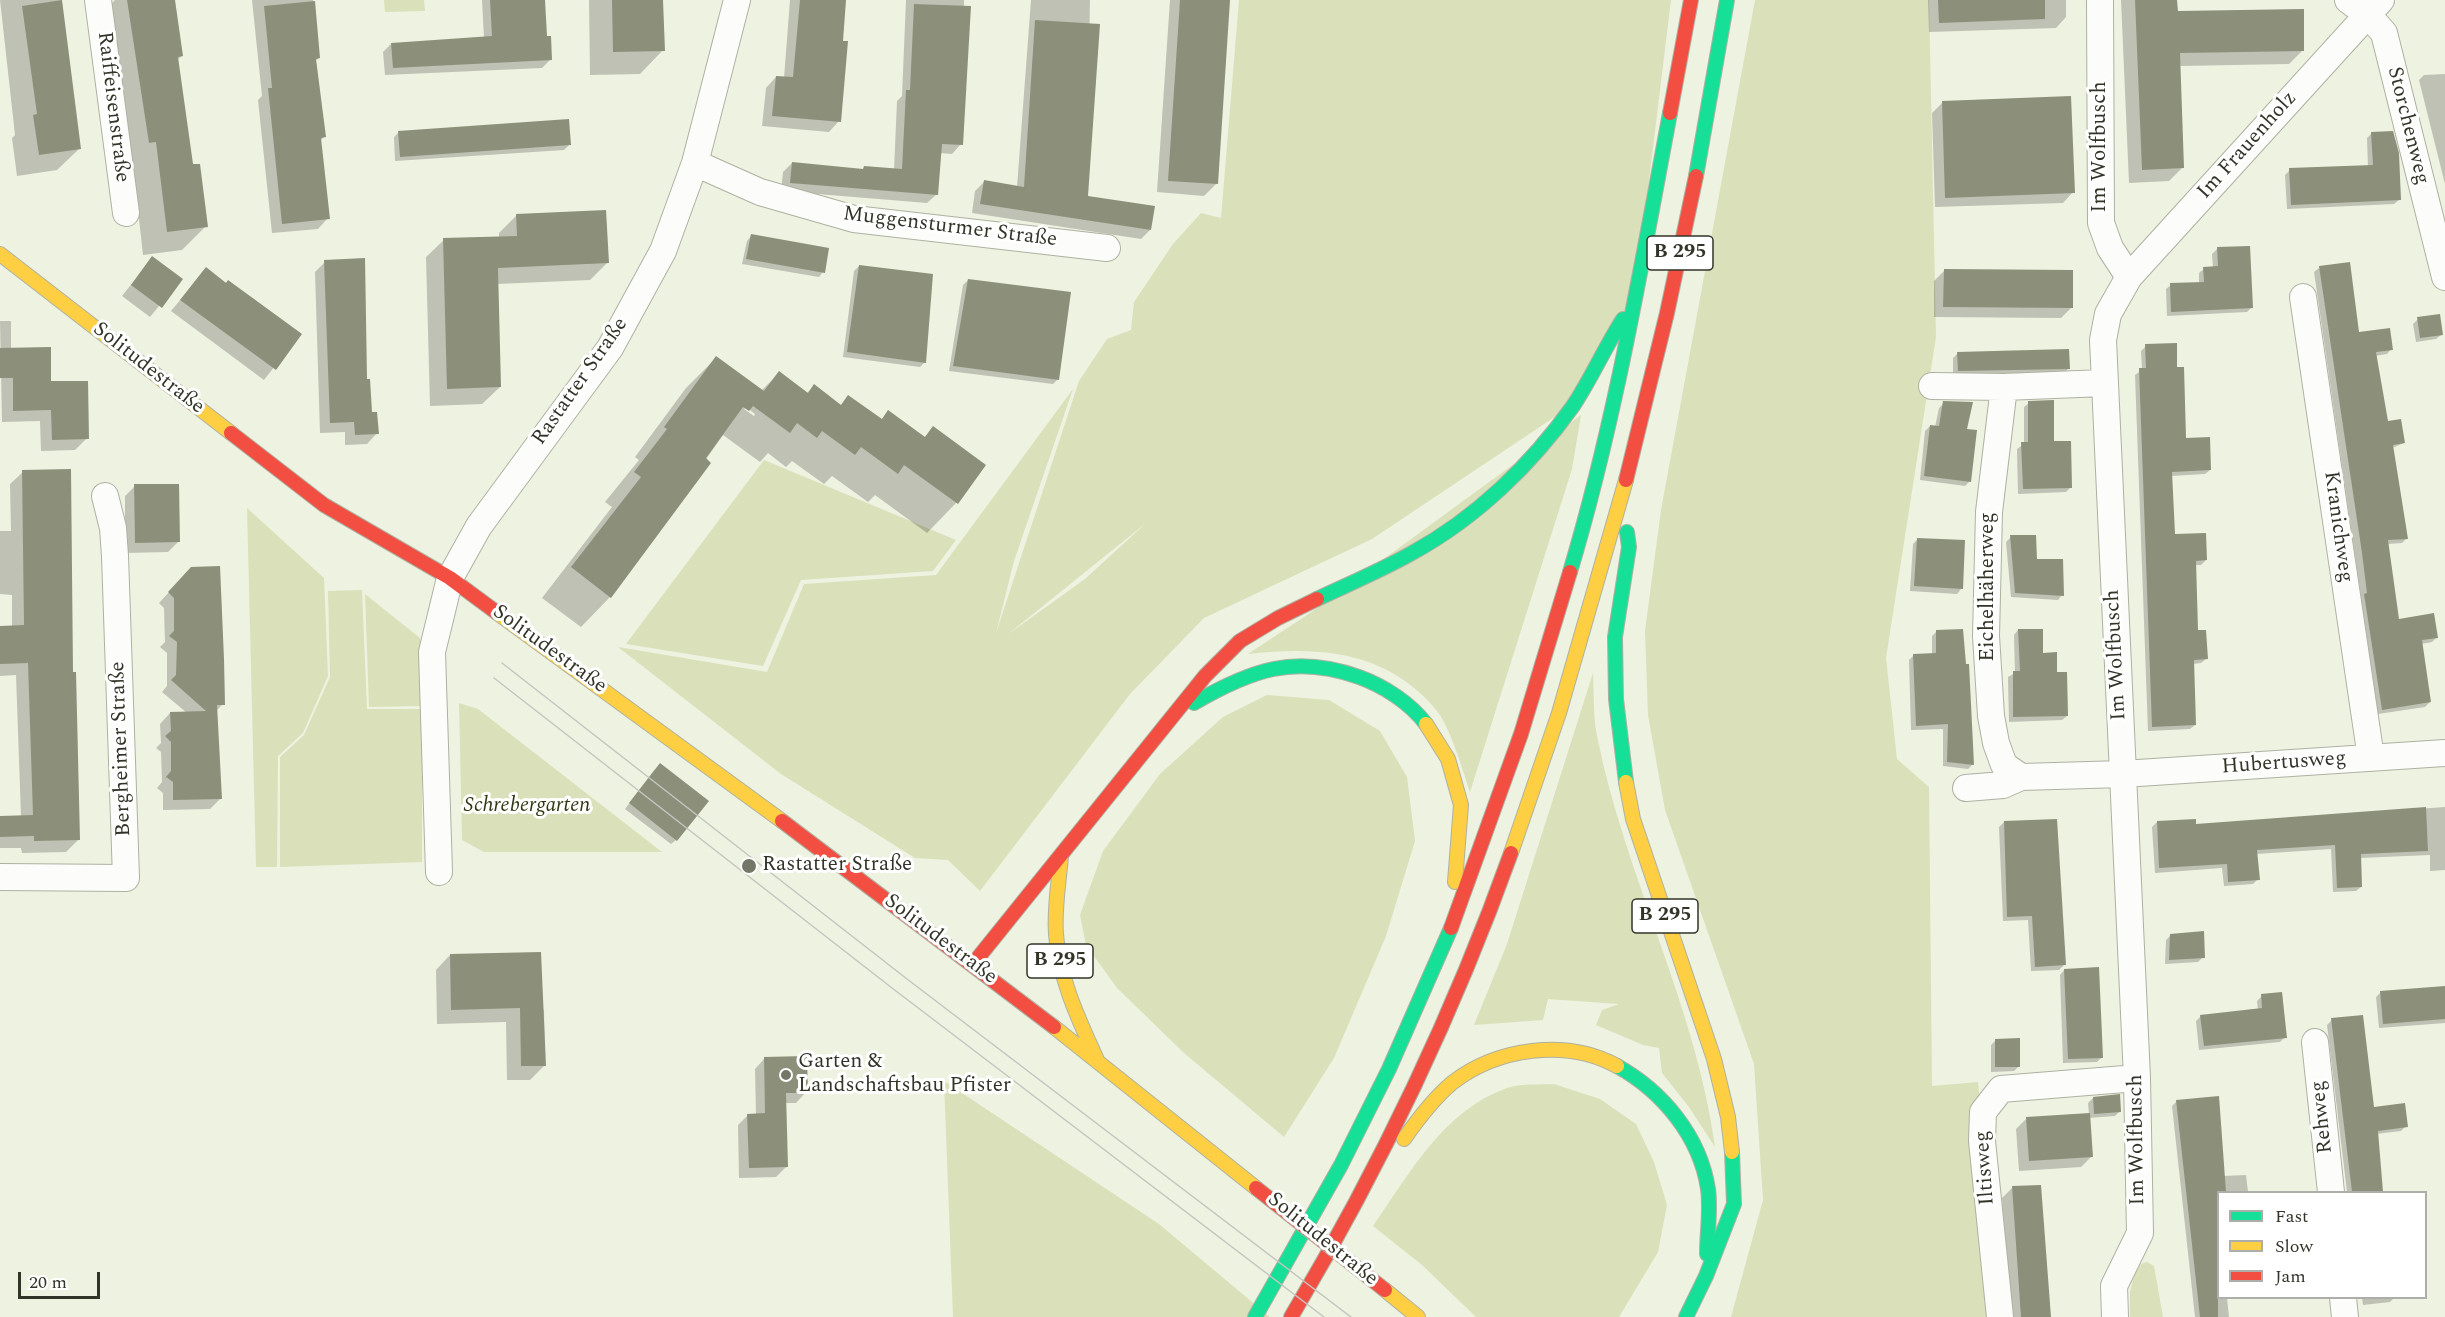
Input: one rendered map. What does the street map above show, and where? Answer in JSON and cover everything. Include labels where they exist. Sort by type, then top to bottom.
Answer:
[{"type":"main road","name":"B 295","points":[[1255,1317],[1293,1253],[1389,1069],[1458,913],[1521,734],[1593,496],[1634,303],[1691,0]]},
{"type":"main road","name":"B 295","points":[[1290,1317],[1375,1167],[1463,981],[1514,849],[1561,711],[1624,495],[1673,293],[1728,0]]},
{"type":"main road","name":"Solitudestraße","points":[[0,254],[324,505],[450,578],[743,791],[1097,1060],[1418,1317]]},
{"type":"main road","name":"B 295","points":[[973,964],[1179,712],[1205,676],[1240,641],[1278,618],[1413,553],[1462,520],[1500,489],[1539,450],[1574,404],[1599,357],[1634,303]]},
{"type":"main road","name":"B 295","points":[[1624,495],[1629,547],[1615,637],[1616,699],[1622,757],[1633,819],[1711,1049],[1728,1117],[1733,1163],[1734,1204],[1706,1276],[1686,1317]]},
{"type":"main road","name":"B 295","points":[[1179,712],[1229,682],[1262,671],[1293,665],[1338,670],[1366,677],[1390,691],[1418,713],[1439,741],[1452,771],[1461,806],[1459,849],[1454,873],[1458,913]]},
{"type":"main road","name":"B 295","points":[[1061,856],[1056,917],[1059,960],[1065,984],[1097,1060]]},
{"type":"main road","name":"B 295","points":[[1375,1167],[1401,1144],[1423,1111],[1444,1090],[1470,1071],[1496,1059],[1523,1053],[1556,1049],[1584,1052],[1610,1062],[1658,1090],[1677,1114],[1694,1146],[1708,1190],[1706,1276]]},
{"type":"street","name":"Raiffeisenstraße","points":[[98,0],[126,213]]},
{"type":"street","name":"Rastatter Straße","points":[[450,578],[479,526],[610,348],[663,250],[694,163],[737,0]]},
{"type":"street","name":"Im Wolfbusch","points":[[2100,0],[2101,224],[2110,248],[2129,277],[2108,314],[2103,340],[2137,1078],[2140,1233],[2114,1286],[2115,1317]]},
{"type":"street","name":"Im Frauenholz","points":[[2129,277],[2365,5]]},
{"type":"street","name":"Storchenweg","points":[[2365,5],[2384,33],[2445,277]]},
{"type":"street","name":"Muggensturmer Straße","points":[[694,163],[760,192],[854,219],[1107,248]]},
{"type":"street","name":"Kranichweg","points":[[2304,297],[2371,758]]},
{"type":"street","points":[[1932,386],[2004,387],[2104,383]]},
{"type":"street","name":"Eichelhäherweg","points":[[2004,387],[1989,512],[1986,636],[1991,716],[1996,743],[2004,765],[2021,777]]},
{"type":"street","name":"Bergheimer Straße","points":[[0,877],[126,878],[115,556],[113,528],[105,496]]},
{"type":"street","points":[[439,872],[432,652],[450,578]]},
{"type":"street","name":"Hubertusweg","points":[[2122,774],[2445,753]]},
{"type":"street","points":[[1966,788],[2003,785],[2021,777],[2122,774]]},
{"type":"street","name":"Rehweg","points":[[2314,1042],[2331,1191]]},
{"type":"street","name":"Iltisweg","points":[[2000,1317],[1983,1141],[1983,1112],[2001,1089],[2137,1078]]},
{"type":"street","points":[[2343,1299],[2345,1317]]},
{"type":"green space","points":[[384,0],[424,0],[425,11],[385,12]]},
{"type":"green space","points":[[1239,0],[1671,0],[1634,303],[1574,404],[1372,539],[1204,618],[1130,694],[980,891],[948,860],[915,858],[781,774],[618,647],[767,672],[804,584],[936,575],[1073,389],[1014,561],[996,633],[1079,381],[1107,339],[1131,330],[1134,302],[1173,244],[1201,213],[1221,218]],"holes":[[[1146,523],[1085,579],[1007,635]]]},
{"type":"green space","points":[[1755,0],[1929,0],[1936,337],[1886,658],[1897,759],[1929,787],[1932,1086],[1978,1082],[2002,1317],[1731,1317],[1763,1200],[1754,1064],[1665,810],[1648,715],[1645,631],[1661,510]]},
{"type":"green space","points":[[1581,415],[1572,469],[1470,792],[1442,718],[1418,691],[1397,676],[1375,664],[1327,653],[1301,651],[1248,654],[1307,615]]},
{"type":"green space","points":[[764,460],[956,540],[933,571],[801,580],[763,666],[626,644]]},
{"type":"green space","points":[[247,508],[324,578],[328,676],[303,733],[278,756],[277,867],[256,867]]},
{"type":"green space","points":[[362,590],[367,709],[422,709],[422,862],[280,867],[280,757],[304,735],[330,677],[328,591]]},
{"type":"green space","points":[[365,594],[420,638],[422,706],[369,707]]},
{"type":"green space","points":[[1593,673],[1596,728],[1609,788],[1677,992],[1706,1094],[1715,1147],[1689,1107],[1662,1073],[1659,1048],[1643,1045],[1596,1025],[1602,1010],[1619,1004],[1548,999],[1543,1020],[1474,1025],[1507,944]]},
{"type":"green space","points":[[1267,695],[1329,700],[1380,731],[1407,777],[1415,841],[1386,936],[1334,1058],[1284,1137],[1184,1053],[1117,988],[1086,945],[1080,915],[1103,851],[1160,774],[1223,717]]},
{"type":"green space","name":"Schrebergarten","points":[[459,703],[478,709],[662,852],[484,852],[462,840]]},
{"type":"green space","points":[[944,1081],[1159,1224],[1270,1317],[953,1317]]},
{"type":"green space","points":[[1554,1084],[1600,1099],[1636,1124],[1654,1162],[1667,1205],[1658,1252],[1619,1317],[1476,1317],[1422,1265],[1373,1226],[1430,1146],[1464,1112],[1484,1098],[1512,1086]]},
{"type":"green space","points":[[2147,1262],[2154,1266],[2163,1317],[2130,1317],[2130,1292],[2134,1276],[2141,1264]]},
{"type":"building","points":[[62,0],[81,149],[39,155],[33,115],[37,114],[22,6]]},
{"type":"building","points":[[127,0],[175,0],[183,56],[178,57],[193,164],[200,164],[208,227],[167,232],[156,142],[149,143]]},
{"type":"building","points":[[490,0],[545,0],[547,36],[551,36],[552,60],[393,68],[391,43],[492,36]]},
{"type":"building","points":[[612,0],[663,0],[665,51],[613,52]]},
{"type":"building","points":[[800,0],[846,0],[843,41],[848,41],[841,122],[772,116],[776,76],[793,77]]},
{"type":"building","points":[[1180,0],[1230,0],[1218,184],[1168,181]]},
{"type":"building","points":[[1938,0],[2045,0],[2045,19],[1939,23]]},
{"type":"building","points":[[2135,0],[2177,0],[2178,11],[2304,9],[2304,51],[2180,53],[2184,168],[2142,170]]},
{"type":"building","points":[[315,1],[320,58],[316,59],[326,137],[321,138],[330,219],[282,224],[268,88],[272,88],[264,6]]},
{"type":"building","points":[[914,4],[971,6],[963,145],[942,144],[938,195],[790,183],[792,162],[863,169],[864,166],[902,169],[906,90],[910,90]]},
{"type":"building","points":[[1035,20],[1100,24],[1088,196],[1155,206],[1151,230],[980,204],[984,180],[1024,187]]},
{"type":"building","points":[[2071,96],[2075,193],[1945,198],[1942,101]]},
{"type":"building","points":[[569,119],[571,145],[400,157],[398,131]]},
{"type":"building","points":[[2393,131],[2399,153],[2401,200],[2291,205],[2289,168],[2373,165],[2371,132]]},
{"type":"building","points":[[606,210],[609,263],[498,268],[501,387],[447,389],[443,238],[517,236],[516,214]]},
{"type":"building","points":[[751,234],[829,248],[825,273],[746,259]]},
{"type":"building","points":[[2250,246],[2253,308],[2171,312],[2170,283],[2204,282],[2203,267],[2218,266],[2217,247]]},
{"type":"building","points":[[152,256],[183,279],[162,308],[131,285]]},
{"type":"building","points":[[365,258],[367,379],[370,379],[372,412],[377,412],[379,434],[355,435],[354,422],[330,423],[324,260]]},
{"type":"building","points":[[2350,262],[2359,332],[2390,328],[2393,350],[2376,352],[2388,421],[2401,419],[2405,443],[2393,445],[2408,539],[2388,540],[2399,619],[2434,613],[2438,638],[2422,640],[2431,702],[2382,710],[2364,594],[2367,593],[2362,553],[2319,266]]},
{"type":"building","points":[[859,265],[933,274],[926,363],[847,352]]},
{"type":"building","points":[[206,267],[226,283],[228,280],[302,334],[276,370],[180,300]]},
{"type":"building","points":[[1944,269],[2073,270],[2073,308],[1943,307]]},
{"type":"building","points":[[968,279],[1071,292],[1059,380],[953,366]]},
{"type":"building","points":[[2440,314],[2443,335],[2420,338],[2417,317]]},
{"type":"building","points":[[2177,343],[2177,367],[2184,367],[2186,438],[2210,437],[2211,470],[2172,472],[2175,534],[2206,533],[2207,560],[2196,561],[2198,630],[2206,630],[2208,659],[2194,660],[2196,725],[2152,727],[2139,368],[2146,368],[2145,344]]},
{"type":"building","points":[[51,347],[51,381],[88,381],[89,439],[52,440],[51,410],[13,411],[13,378],[0,378],[0,348]]},
{"type":"building","points":[[2069,349],[2070,369],[1958,371],[1957,352]]},
{"type":"building","points":[[716,356],[764,391],[779,371],[808,393],[814,384],[841,405],[848,395],[882,419],[888,410],[925,437],[933,426],[986,465],[958,504],[904,465],[898,474],[861,447],[855,455],[822,431],[817,438],[797,423],[790,433],[753,406],[749,411],[743,407],[706,458],[711,463],[611,598],[571,567],[641,477],[634,472],[667,429],[664,427]]},
{"type":"building","points":[[2054,400],[2054,441],[2071,441],[2072,488],[2023,489],[2021,442],[2028,442],[2028,401]]},
{"type":"building","points":[[1943,401],[1973,402],[1967,429],[1977,430],[1971,482],[1924,476],[1930,425],[1939,426]]},
{"type":"building","points":[[71,469],[73,672],[76,672],[80,840],[34,841],[34,836],[0,837],[0,816],[33,815],[28,663],[0,664],[0,626],[24,625],[22,470]]},
{"type":"building","points":[[134,484],[179,484],[180,542],[135,543]]},
{"type":"building","points":[[2010,535],[2036,535],[2037,559],[2063,559],[2064,596],[2015,593]]},
{"type":"building","points":[[1917,538],[1965,540],[1963,589],[1914,586]]},
{"type":"building","points":[[220,566],[225,705],[217,705],[222,799],[173,800],[173,782],[166,777],[171,771],[171,742],[165,736],[171,731],[170,712],[206,711],[171,680],[176,675],[177,642],[169,636],[174,631],[174,598],[168,592],[191,567]]},
{"type":"building","points":[[1963,629],[1966,664],[1969,664],[1974,765],[1947,762],[1948,724],[1916,726],[1913,654],[1936,653],[1936,630]]},
{"type":"building","points":[[2018,629],[2043,629],[2043,653],[2057,652],[2057,672],[2067,672],[2068,716],[2013,717],[2013,671],[2020,671]]},
{"type":"building","points":[[660,763],[709,801],[677,841],[629,803]]},
{"type":"building","points":[[2426,807],[2428,851],[2361,854],[2362,887],[2337,888],[2335,845],[2257,850],[2260,880],[2228,882],[2227,864],[2159,868],[2157,821],[2196,819],[2196,824]]},
{"type":"building","points":[[2057,819],[2066,965],[2035,967],[2032,916],[2007,917],[2004,821]]},
{"type":"building","points":[[2204,931],[2205,958],[2169,960],[2170,934]]},
{"type":"building","points":[[541,952],[546,1066],[521,1066],[520,1008],[451,1010],[450,954]]},
{"type":"building","points":[[2099,967],[2103,1058],[2068,1059],[2064,969]]},
{"type":"building","points":[[2445,986],[2445,1019],[2383,1024],[2380,991]]},
{"type":"building","points":[[2282,992],[2287,1038],[2204,1046],[2200,1015],[2262,1008],[2261,994]]},
{"type":"building","points":[[2363,1015],[2374,1107],[2405,1103],[2408,1127],[2378,1131],[2383,1191],[2352,1191],[2331,1018]]},
{"type":"building","points":[[2020,1038],[2020,1067],[1995,1067],[1995,1039]]},
{"type":"building","points":[[807,1056],[808,1093],[786,1093],[788,1167],[749,1168],[747,1114],[765,1113],[764,1057]]},
{"type":"building","points":[[2120,1094],[2121,1112],[2094,1114],[2093,1097]]},
{"type":"building","points":[[2219,1096],[2226,1191],[2217,1191],[2218,1317],[2200,1317],[2176,1100]]},
{"type":"building","points":[[2090,1113],[2093,1157],[2029,1161],[2026,1117]]},
{"type":"building","points":[[2041,1185],[2051,1317],[2021,1317],[2012,1186]]},
{"type":"tram line","points":[[502,663],[907,979],[1351,1317]]},
{"type":"tram line","points":[[494,678],[892,988],[1324,1317]]},
{"type":"traffic: fast","points":[[1696,176],[1727,0]]},
{"type":"traffic: fast","points":[[1570,572],[1601,459],[1614,401],[1670,113]]},
{"type":"traffic: fast","points":[[1317,599],[1389,565],[1436,539],[1480,507],[1501,488],[1539,449],[1573,406],[1623,319]]},
{"type":"traffic: fast","points":[[1626,782],[1616,699],[1615,637],[1629,547],[1627,532]]},
{"type":"traffic: fast","points":[[1194,703],[1254,674],[1293,666],[1314,667],[1336,670],[1378,685],[1404,702],[1426,724]]},
{"type":"traffic: fast","points":[[1255,1317],[1341,1165],[1389,1069],[1451,928]]},
{"type":"traffic: fast","points":[[1617,1066],[1634,1076],[1663,1102],[1688,1133],[1697,1151],[1704,1170],[1709,1197],[1707,1254]]},
{"type":"traffic: fast","points":[[1686,1317],[1706,1276],[1734,1204],[1732,1152]]},
{"type":"traffic: slow","points":[[0,254],[231,433]]},
{"type":"traffic: slow","points":[[1511,853],[1559,713],[1626,480]]},
{"type":"traffic: slow","points":[[496,612],[782,821]]},
{"type":"traffic: slow","points":[[1426,724],[1448,759],[1461,805],[1455,882]]},
{"type":"traffic: slow","points":[[1626,782],[1633,819],[1714,1059],[1728,1117],[1732,1152]]},
{"type":"traffic: slow","points":[[1061,856],[1056,915],[1058,951],[1071,999],[1097,1060]]},
{"type":"traffic: slow","points":[[1054,1027],[1256,1188]]},
{"type":"traffic: slow","points":[[1404,1139],[1445,1089],[1470,1071],[1490,1062],[1532,1051],[1554,1050],[1597,1057],[1617,1066]]},
{"type":"traffic: slow","points":[[1385,1290],[1418,1317]]},
{"type":"traffic: jam","points":[[1670,113],[1691,0]]},
{"type":"traffic: jam","points":[[1626,480],[1667,313],[1696,176]]},
{"type":"traffic: jam","points":[[231,433],[324,505],[450,578],[496,612]]},
{"type":"traffic: jam","points":[[1451,928],[1521,734],[1570,572]]},
{"type":"traffic: jam","points":[[973,964],[1205,676],[1240,641],[1278,618],[1317,599]]},
{"type":"traffic: jam","points":[[782,821],[1054,1027]]},
{"type":"traffic: jam","points":[[1291,1317],[1354,1205],[1412,1090],[1465,973],[1511,853]]},
{"type":"traffic: jam","points":[[1256,1188],[1385,1290]]},
{"type":"place","name":"Rastatter Straße","points":[[749,866]]},
{"type":"place","name":"Garten & Landschaftsbau Pfister","points":[[786,1075]]}]
